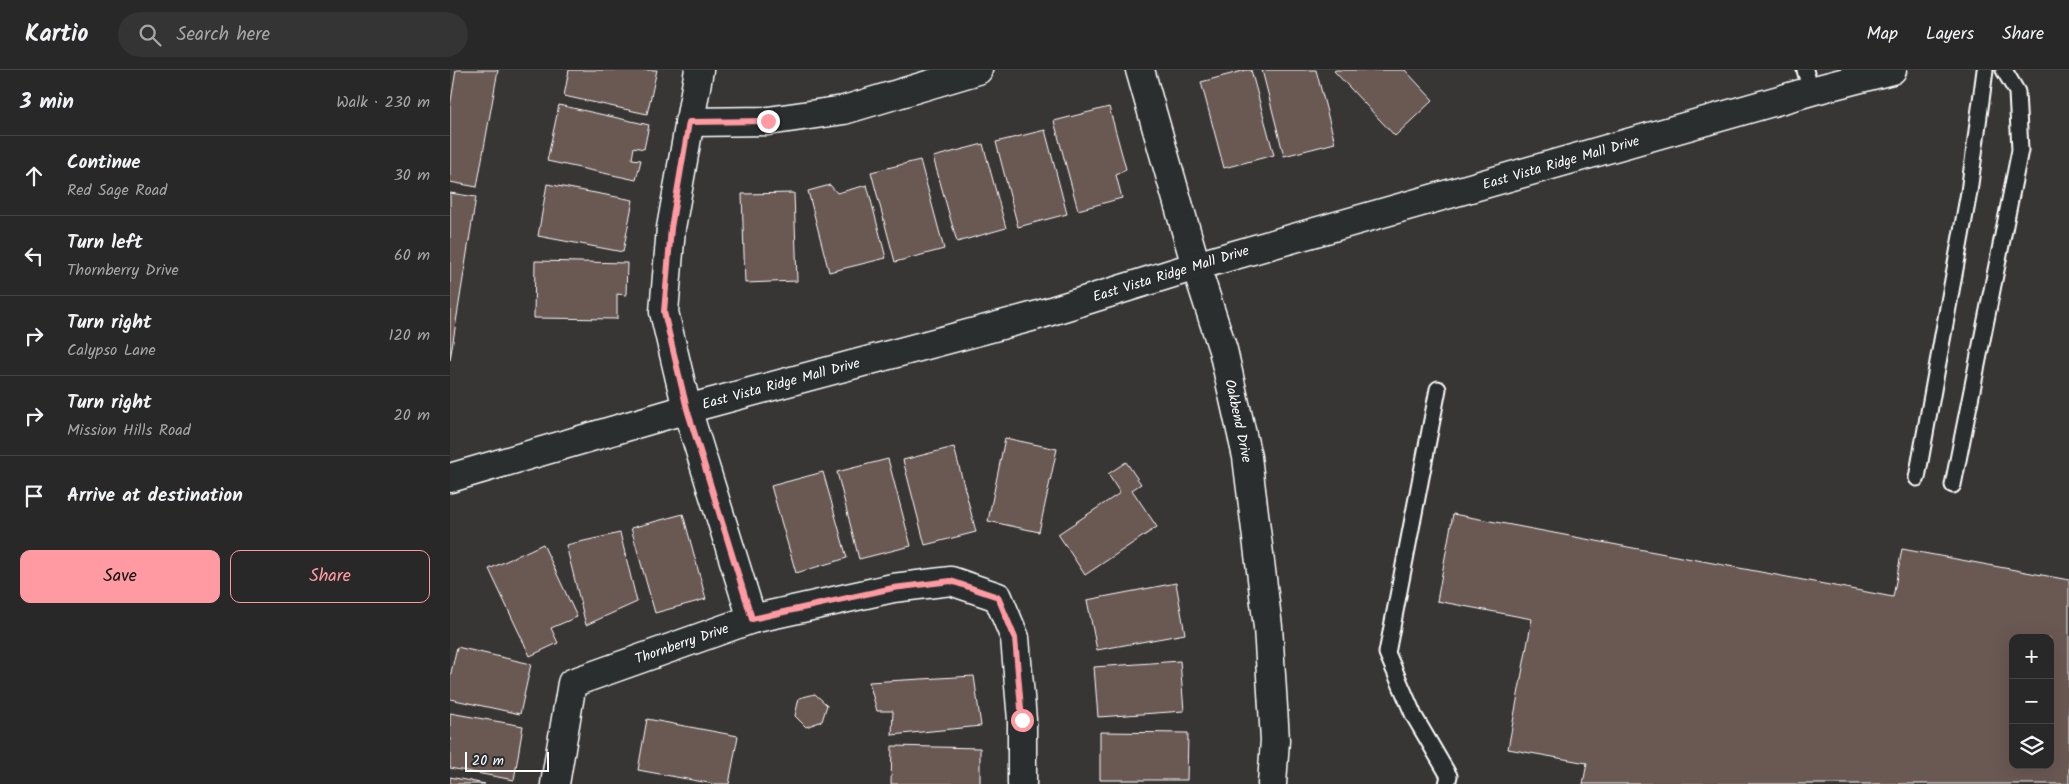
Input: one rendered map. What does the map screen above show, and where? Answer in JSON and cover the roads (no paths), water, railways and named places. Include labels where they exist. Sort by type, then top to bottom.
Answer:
[{"type":"street","points":[[698,70],[671,228],[664,312],[687,409],[752,619]]},
{"type":"street","points":[[689,122],[768,121],[844,110],[978,70]]},
{"type":"street","name":"Oakbend Drive","points":[[1140,70],[1196,266],[1224,350],[1247,457],[1268,627],[1275,740],[1272,784]]},
{"type":"street","name":"East Vista Ridge Mall Drive","points":[[450,478],[687,409],[1035,316],[1808,80],[1892,70]]},
{"type":"street","name":"Thornberry Drive","points":[[555,784],[572,683],[752,619],[893,588],[951,581],[998,597],[1015,638],[1022,720],[1022,784]]},
{"type":"lane","points":[[1916,478],[1969,192],[1985,70]]},
{"type":"lane","points":[[1953,485],[2020,150],[2017,92],[2004,70]]},
{"type":"lane","points":[[1438,389],[1387,653],[1414,716],[1449,776],[1447,784]]}]
